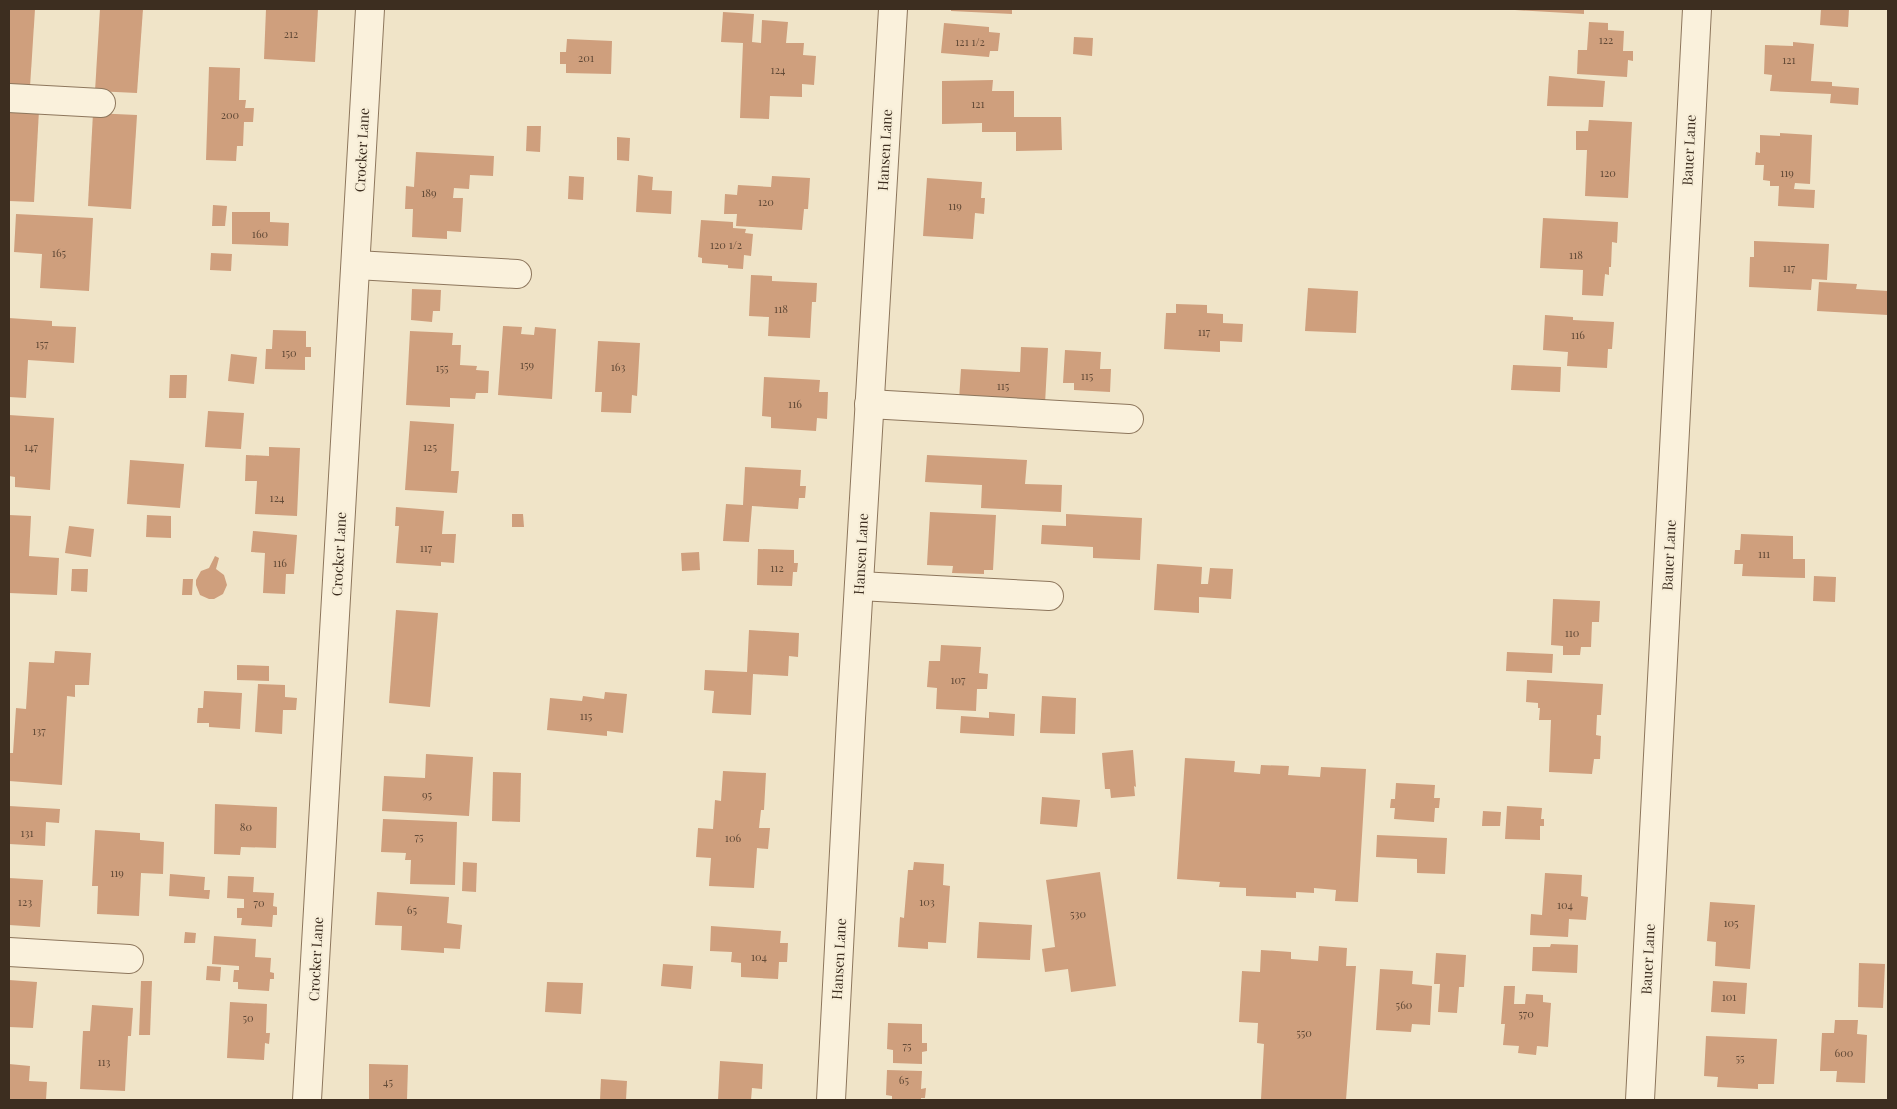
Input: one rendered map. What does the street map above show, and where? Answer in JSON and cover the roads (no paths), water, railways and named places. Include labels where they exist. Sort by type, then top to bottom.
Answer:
[{"type":"street","name":"Crocker Lane","points":[[307,1100],[370,9]]},
{"type":"street","name":"Hansen Lane","points":[[831,1100],[869,404],[893,9]]},
{"type":"street","name":"Bauer Lane","points":[[1640,1100],[1697,9]]},
{"type":"street","points":[[9,98],[101,103]]},
{"type":"street","points":[[356,265],[517,274]]},
{"type":"street","points":[[869,404],[1129,419]]},
{"type":"street","points":[[859,586],[1049,596]]},
{"type":"street","points":[[9,952],[129,959]]}]
